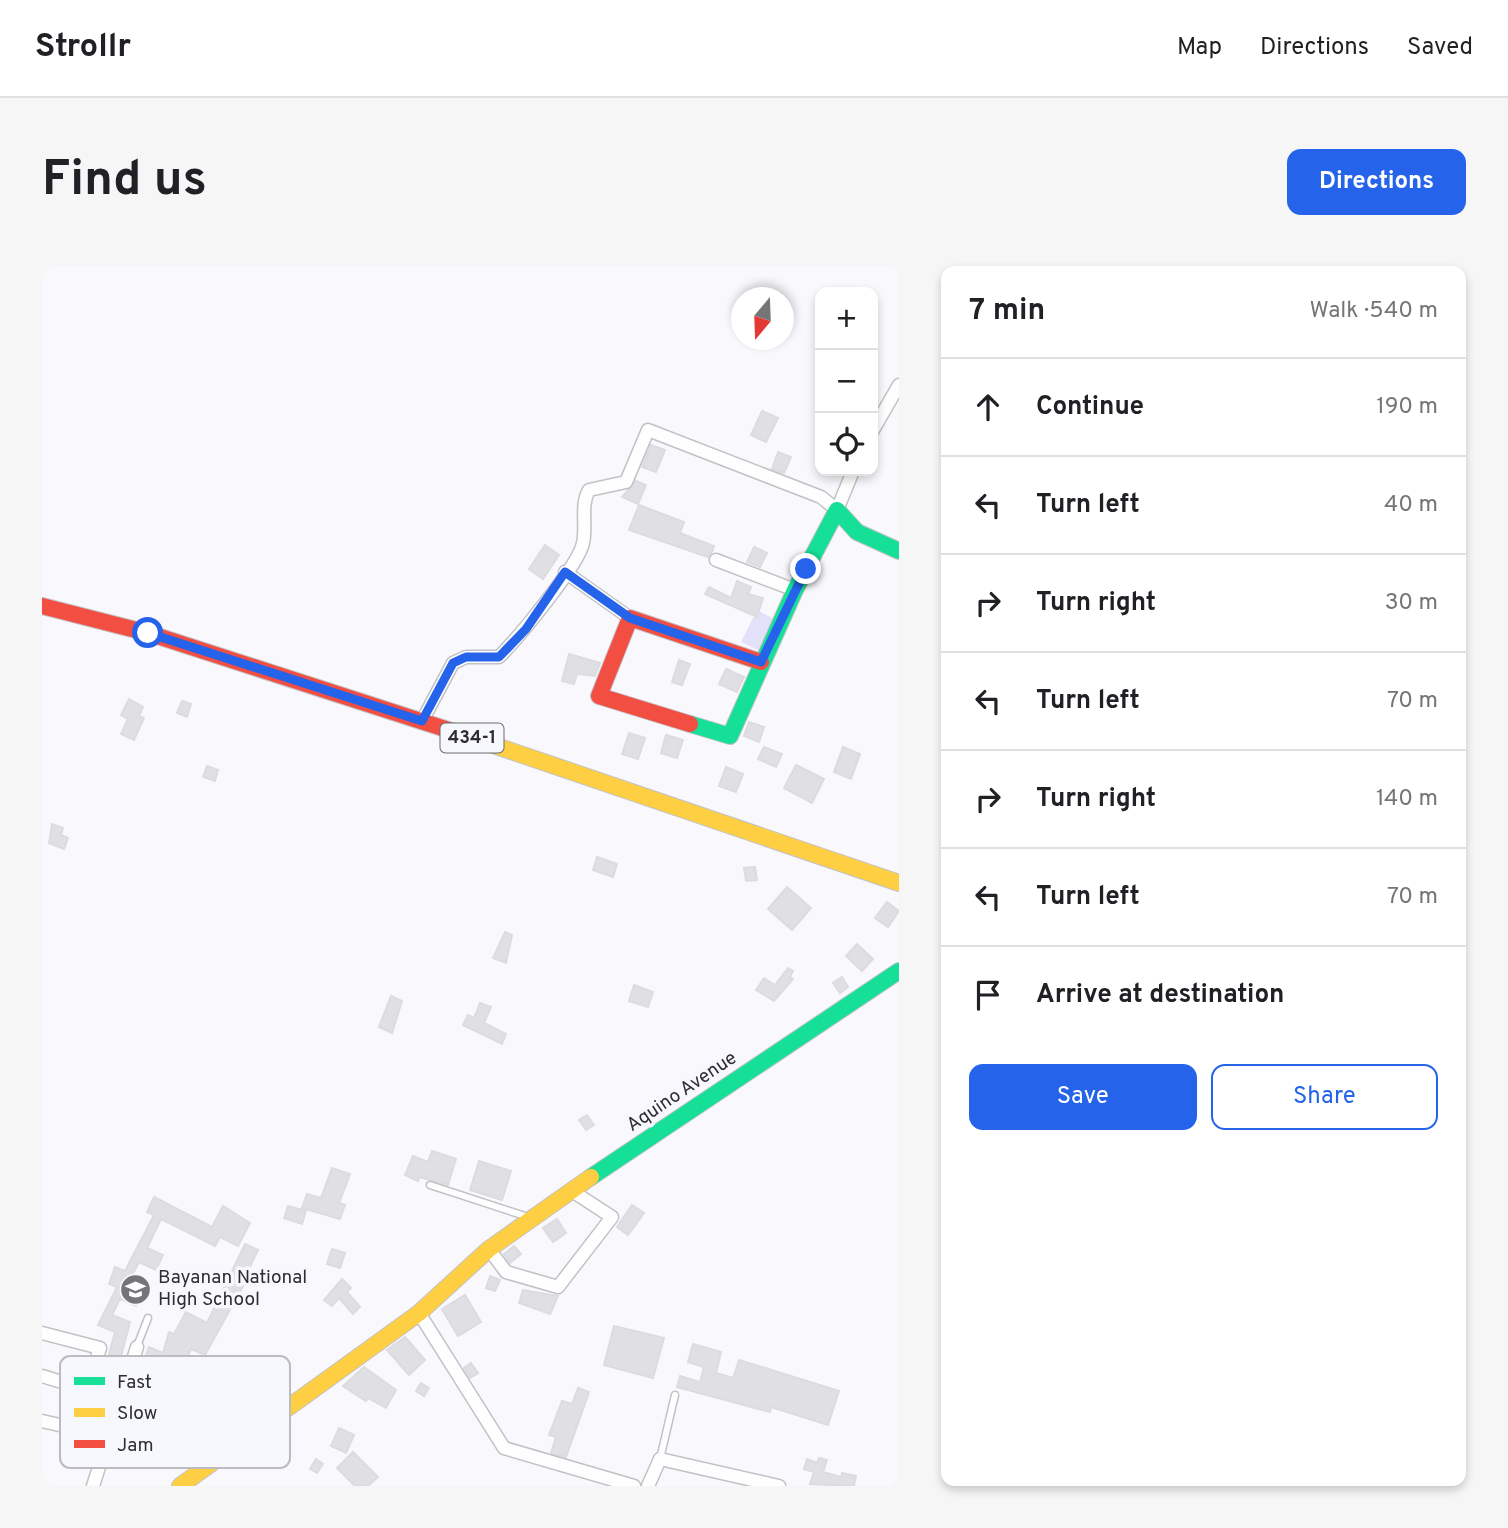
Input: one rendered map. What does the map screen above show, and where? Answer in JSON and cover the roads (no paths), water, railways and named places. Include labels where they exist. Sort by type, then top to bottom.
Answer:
[{"type":"street","points":[[878,421],[899,385]]},
{"type":"street","points":[[422,721],[453,663],[466,657],[499,657],[526,629],[583,545],[585,497],[589,490],[626,482],[648,430],[821,496],[857,532],[899,551]]},
{"type":"street","points":[[630,618],[599,696],[730,736],[761,662],[837,510],[851,476]]},
{"type":"street","points":[[716,560],[795,590]]},
{"type":"street","points":[[565,572],[630,618],[761,662]]},
{"type":"street","name":"434-1","points":[[42,606],[148,633],[422,721],[899,883]]},
{"type":"street","name":"Aquino Avenue","points":[[290,1406],[419,1312],[489,1249],[530,1218],[899,971]]},
{"type":"street","points":[[489,1249],[506,1272],[558,1287],[612,1217],[572,1191]]},
{"type":"street","points":[[419,1312],[504,1448],[634,1486]]},
{"type":"street","points":[[42,1333],[100,1349],[97,1356]]},
{"type":"street","points":[[134,1356],[137,1347]]},
{"type":"street","points":[[42,1376],[60,1381]]},
{"type":"street","points":[[42,1421],[60,1425]]},
{"type":"street","points":[[648,1486],[660,1459],[779,1486]]},
{"type":"street","points":[[93,1486],[99,1468]]},
{"type":"street","name":"Aquino Avenue","points":[[180,1486],[205,1468]]},
{"type":"lane","points":[[430,1185],[530,1218]]},
{"type":"lane","points":[[137,1347],[148,1318]]},
{"type":"lane","points":[[660,1459],[675,1395]]},
{"type":"place","name":"Bayanan National High School","points":[[135,1289]]}]
